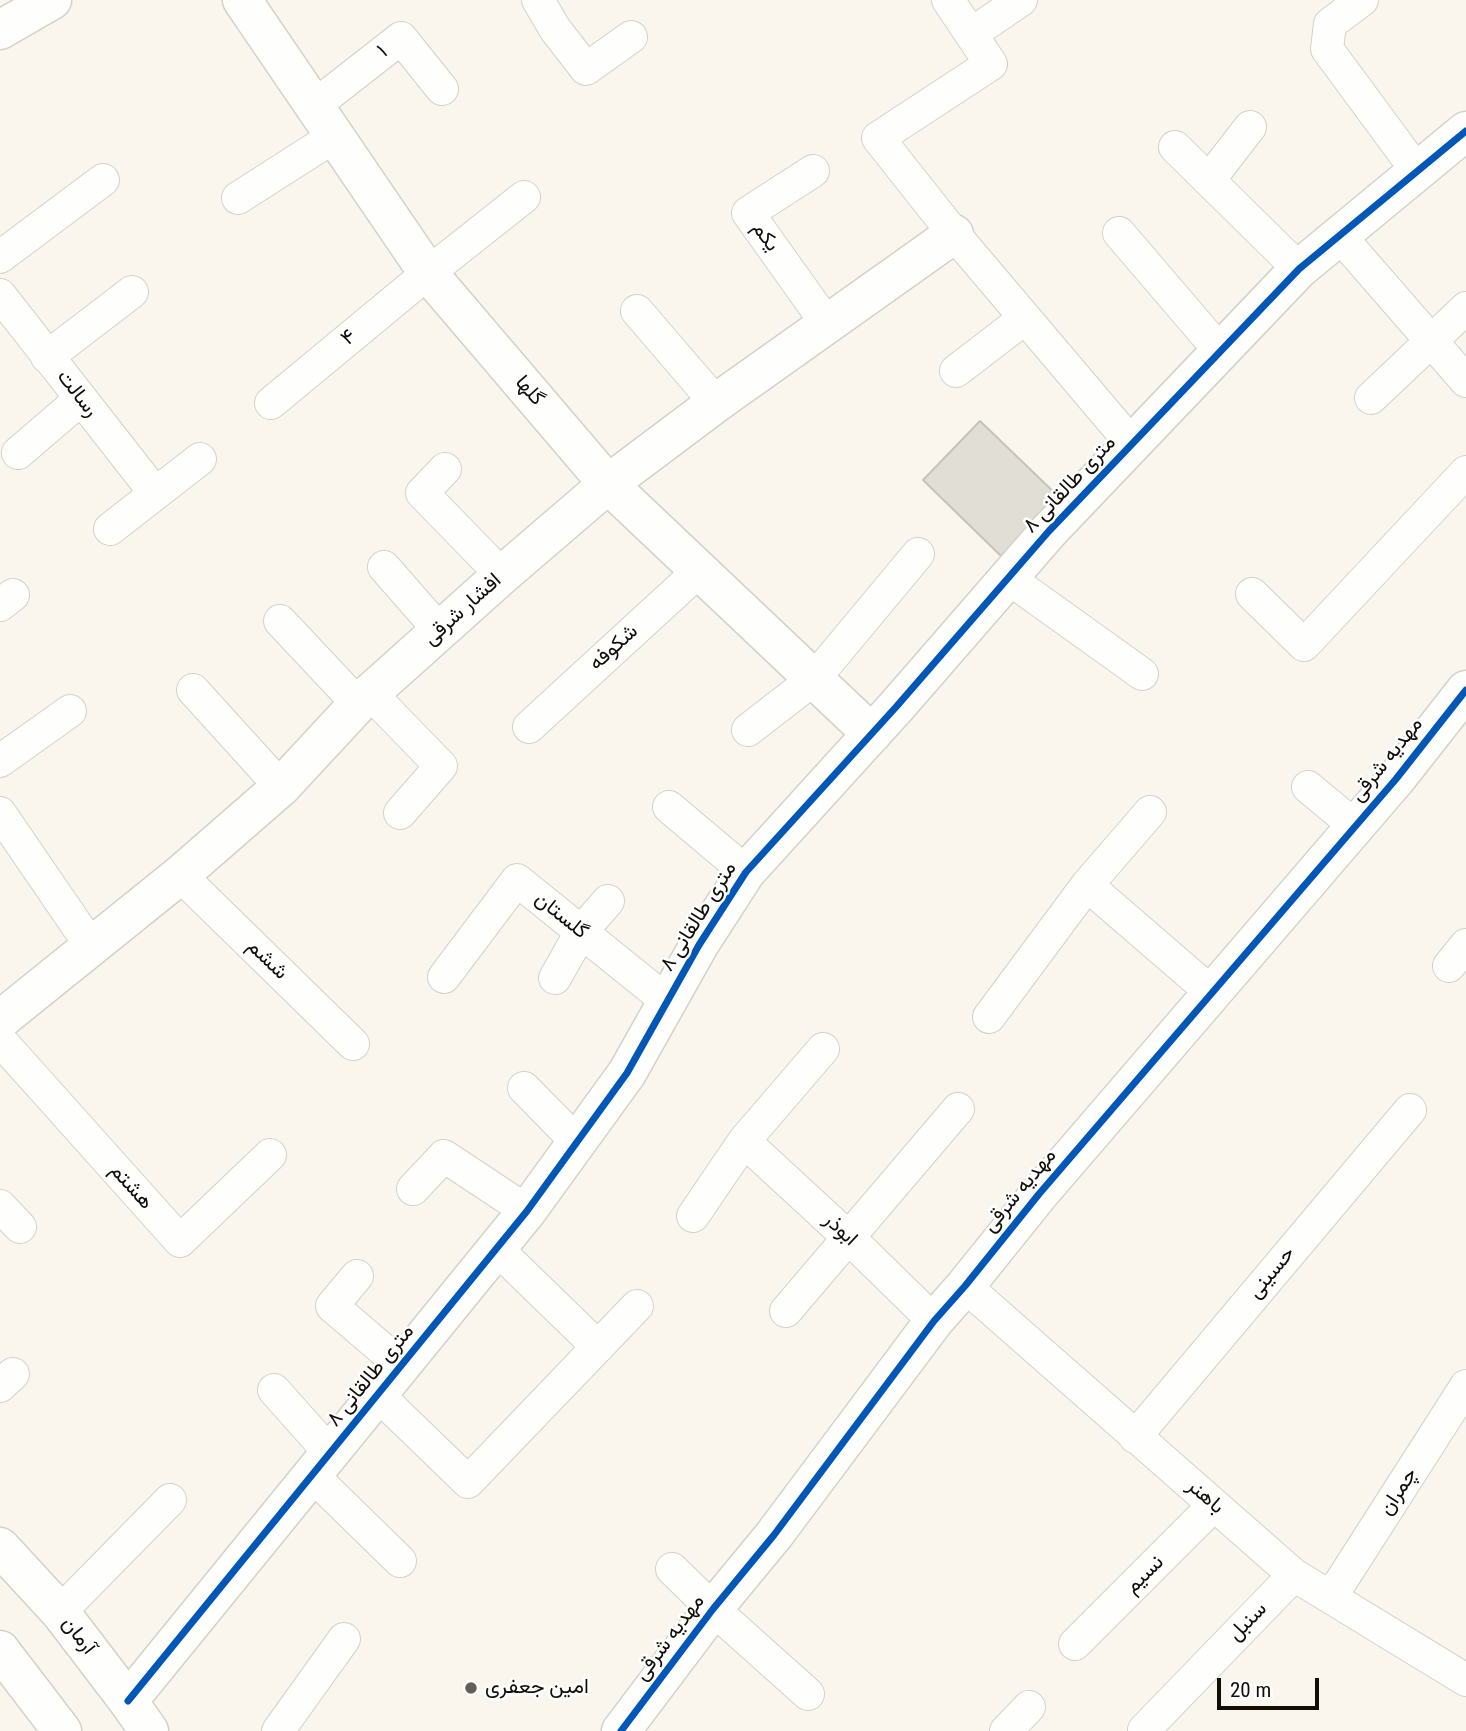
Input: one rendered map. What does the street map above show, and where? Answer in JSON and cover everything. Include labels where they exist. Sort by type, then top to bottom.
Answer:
[{"type":"street","points":[[0,30],[52,0]]},
{"type":"street","name":"گلها","points":[[242,0],[428,272],[608,484],[872,734]]},
{"type":"street","points":[[538,0],[555,29],[586,69],[631,37]]},
{"type":"street","points":[[948,0],[991,64],[878,138],[954,233],[1132,444]]},
{"type":"street","points":[[971,34],[1021,0]]},
{"type":"street","points":[[1362,0],[1331,23],[1327,49],[1417,171]]},
{"type":"street","name":"۱","points":[[324,121],[401,38],[442,89]]},
{"type":"street","points":[[238,198],[324,121]]},
{"type":"street","points":[[1209,180],[1250,127]]},
{"type":"street","name":"۸ متری طالقانی","points":[[139,1716],[321,1464],[527,1211],[627,1073],[699,945],[746,872],[872,734],[1049,531],[1299,269],[1466,131]]},
{"type":"street","points":[[1175,147],[1299,269]]},
{"type":"street","name":"یکم","points":[[813,171],[748,213],[827,324]]},
{"type":"street","points":[[0,257],[103,180]]},
{"type":"street","name":"۴","points":[[271,403],[428,272],[524,197]]},
{"type":"street","name":"افشار شرقی","points":[[0,1020],[180,875],[281,787],[364,699],[608,484],[716,403],[954,233]]},
{"type":"street","points":[[1119,233],[1220,351]]},
{"type":"street","points":[[1339,235],[1466,381]]},
{"type":"street","points":[[47,356],[132,292]]},
{"type":"street","name":"رسالت","points":[[0,295],[155,493]]},
{"type":"street","points":[[1371,398],[1466,308]]},
{"type":"street","points":[[637,311],[716,403]]},
{"type":"street","points":[[956,370],[1025,318]]},
{"type":"street","points":[[18,453],[81,399]]},
{"type":"street","points":[[110,529],[200,459]]},
{"type":"street","points":[[445,469],[422,493],[502,575]]},
{"type":"street","points":[[1252,594],[1304,645],[1466,472]]},
{"type":"street","points":[[748,730],[814,679],[918,554]]},
{"type":"street","points":[[384,567],[440,631]]},
{"type":"street","name":"شکوفه","points":[[528,727],[700,570]]},
{"type":"street","points":[[1008,578],[1142,674]]},
{"type":"street","points":[[280,621],[441,766],[400,813]]},
{"type":"street","points":[[193,690],[281,787]]},
{"type":"street","name":"مهدیه شرقی","points":[[621,1731],[713,1609],[774,1535],[934,1321],[1039,1194],[1396,779],[1466,690]]},
{"type":"street","points":[[0,761],[70,711]]},
{"type":"street","points":[[1308,787],[1355,826]]},
{"type":"street","points":[[669,807],[746,872]]},
{"type":"street","points":[[989,1017],[1087,885],[1150,812]]},
{"type":"street","points":[[0,813],[91,946]]},
{"type":"street","name":"ششم","points":[[180,875],[353,1044]]},
{"type":"street","name":"گلستان","points":[[444,977],[517,880],[667,1001]]},
{"type":"street","points":[[1087,885],[1212,993]]},
{"type":"street","points":[[555,978],[581,932],[608,901]]},
{"type":"street","name":"هشتم","points":[[0,1040],[180,1241],[270,1155]]},
{"type":"street","points":[[693,1216],[744,1141],[823,1049]]},
{"type":"street","points":[[524,1088],[577,1142]]},
{"type":"street","points":[[786,1311],[958,1109]]},
{"type":"street","name":"حسینی","points":[[1135,1437],[1410,1110]]},
{"type":"street","name":"ابوذر","points":[[744,1141],[934,1321]]},
{"type":"street","points":[[413,1189],[444,1156],[527,1211]]},
{"type":"street","points":[[497,1249],[597,1347]]},
{"type":"street","points":[[358,1276],[331,1306],[401,1365]]},
{"type":"street","name":"باهنر","points":[[965,1286],[1294,1575],[1466,1680]]},
{"type":"street","points":[[378,1395],[468,1482],[637,1306]]},
{"type":"street","name":"چمران","points":[[1331,1597],[1466,1386]]},
{"type":"street","points":[[274,1390],[321,1464],[400,1561]]},
{"type":"street","points":[[60,1612],[170,1500]]},
{"type":"street","name":"نسیم","points":[[1075,1644],[1214,1505]]},
{"type":"street","name":"آرمان","points":[[4,1554],[60,1612],[139,1716]]},
{"type":"street","points":[[672,1569],[808,1694]]},
{"type":"street","name":"سنبل","points":[[1144,1730],[1294,1575]]},
{"type":"street","points":[[278,1731],[344,1639]]},
{"type":"street","points":[[0,1650],[62,1731]]},
{"type":"street","points":[[1006,1731],[1029,1707]]},
{"type":"building","points":[[980,421],[1060,498],[1002,557],[923,480]]},
{"type":"cycle path","points":[[128,1701],[527,1211],[627,1073],[699,945],[746,872],[896,707],[1049,531],[1299,269],[1466,131]]},
{"type":"cycle path","points":[[621,1731],[713,1609],[774,1535],[934,1321],[1039,1194],[1396,779],[1466,690]]},
{"type":"place","name":"امین جعفری","points":[[471,1688]]}]
